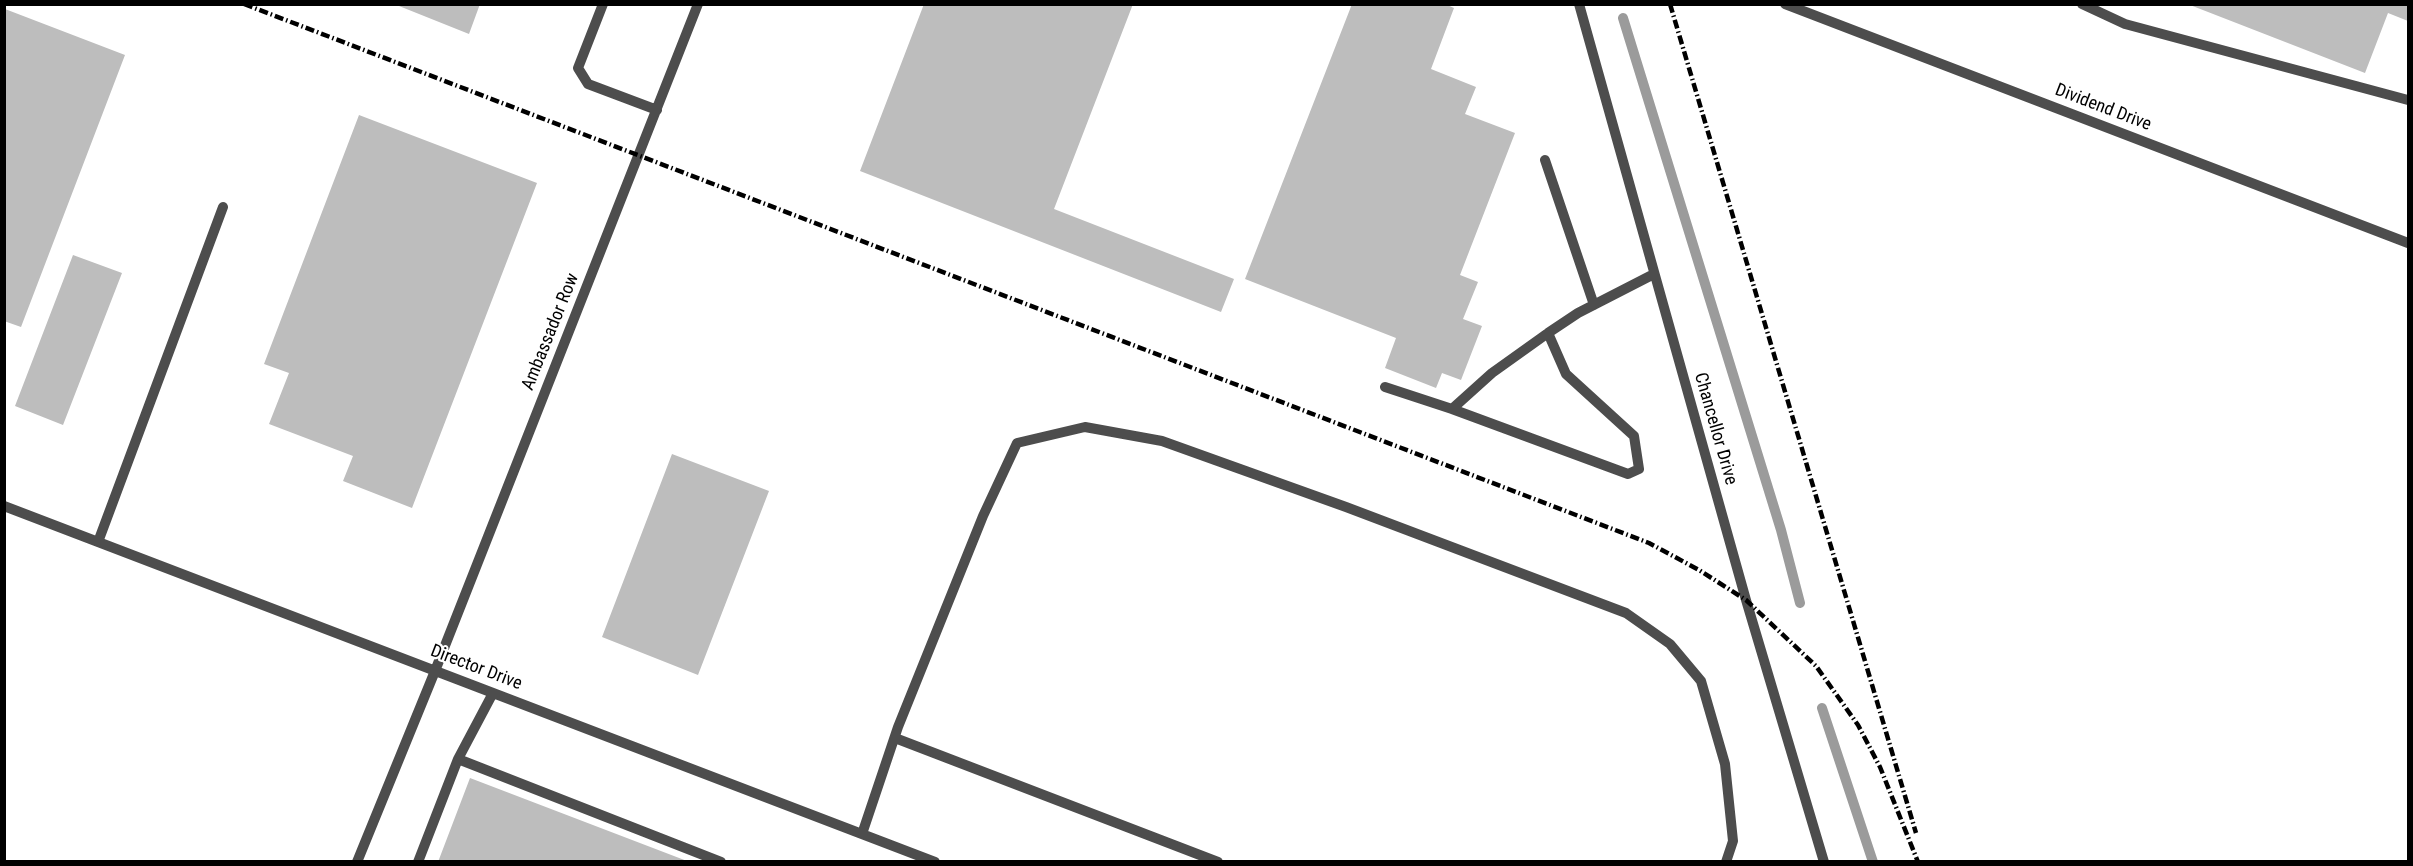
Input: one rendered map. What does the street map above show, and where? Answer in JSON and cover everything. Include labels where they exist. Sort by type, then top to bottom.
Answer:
[{"type":"street","points":[[603,4],[578,68],[588,84],[657,110]]},
{"type":"street","name":"Ambassador Row","points":[[357,861],[435,671],[698,4]]},
{"type":"street","name":"Chancellor Drive","points":[[1579,4],[1654,274],[1824,861]]},
{"type":"street","name":"Dividend Drive","points":[[1785,4],[2409,243]]},
{"type":"street","points":[[2082,4],[2125,24],[2409,100]]},
{"type":"street","points":[[1545,160],[1594,305]]},
{"type":"street","points":[[98,542],[224,207]]},
{"type":"street","points":[[1452,409],[1492,373],[1548,333],[1594,305],[1654,274]]},
{"type":"street","points":[[1385,387],[1452,409],[1628,474],[1639,469],[1634,436],[1566,374],[1548,333]]},
{"type":"street","points":[[862,834],[895,738],[983,516],[1017,443],[1085,427],[1162,441],[1346,507],[1626,613],[1670,644],[1701,681],[1725,764],[1733,841],[1726,861]]},
{"type":"street","name":"Director Drive","points":[[4,506],[936,861]]},
{"type":"street","points":[[418,861],[458,759],[493,693]]},
{"type":"street","points":[[895,738],[1218,861]]},
{"type":"street","points":[[458,759],[721,861]]},
{"type":"building","points":[[394,4],[480,4],[469,34]]},
{"type":"building","points":[[924,4],[1133,4],[1054,209],[1234,279],[1221,312],[860,171]]},
{"type":"building","points":[[1352,4],[1445,4],[1454,8],[1431,69],[1476,87],[1465,114],[1515,133],[1460,275],[1478,282],[1463,319],[1482,326],[1461,380],[1442,373],[1436,388],[1385,368],[1396,338],[1245,279]]},
{"type":"building","points":[[2408,4],[2408,21],[2388,13],[2365,73],[2190,5]]},
{"type":"building","points":[[5,9],[125,55],[21,327],[4,321]]},
{"type":"building","points":[[359,115],[537,183],[412,508],[343,481],[353,456],[269,424],[289,373],[264,364]]},
{"type":"building","points":[[73,255],[122,273],[63,425],[15,406]]},
{"type":"building","points":[[672,454],[769,491],[698,675],[602,637]]},
{"type":"building","points":[[470,778],[687,861],[687,862],[438,862]]},
{"type":"waterway","points":[[1623,18],[1781,530],[1800,603]]},
{"type":"waterway","points":[[1822,708],[1873,862]]},
{"type":"railway","points":[[244,4],[1649,543],[1699,570],[1746,600],[1816,666],[1858,725],[1880,767],[1918,862]]},
{"type":"railway","points":[[1670,4],[1916,833]]}]
